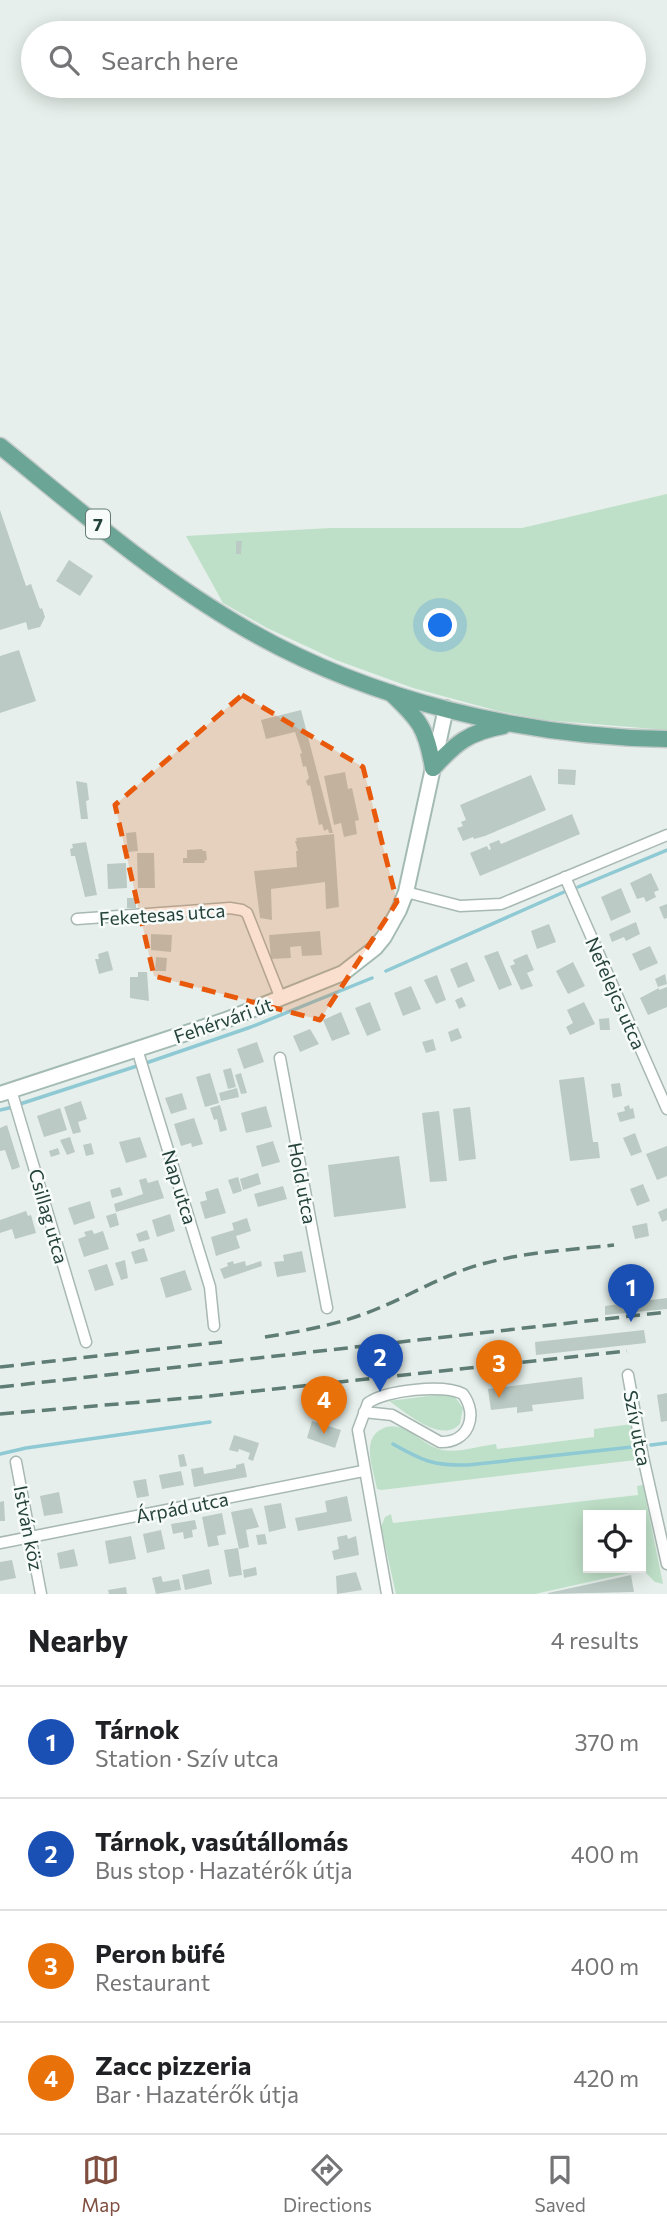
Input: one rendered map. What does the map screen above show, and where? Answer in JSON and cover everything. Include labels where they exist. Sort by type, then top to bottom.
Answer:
[{"type":"main road","name":"7","points":[[0,446],[144,561],[198,599],[284,649],[389,691],[511,725],[595,737],[667,739]]},
{"type":"main road","points":[[389,691],[423,727],[433,768]]},
{"type":"main road","name":"Fehérvári út","points":[[6,1092],[226,1020],[343,973],[358,963],[384,937],[405,892],[446,708]]},
{"type":"main road","points":[[433,768],[453,746],[466,737],[487,729],[511,725]]},
{"type":"street","points":[[405,892],[460,906],[501,904],[667,835]]},
{"type":"street","name":"Nefelejcs utca","points":[[565,877],[667,1109]]},
{"type":"street","name":"Feketesas utca","points":[[77,919],[230,908],[242,910],[247,913],[281,999]]},
{"type":"street","name":"Nap utca","points":[[138,1049],[210,1287],[214,1326]]},
{"type":"street","name":"Hold utca","points":[[280,1058],[327,1308]]},
{"type":"street","name":"Csillag utca","points":[[6,1092],[86,1342]]},
{"type":"street","name":"Szív utca","points":[[628,1375],[667,1564]]},
{"type":"street","points":[[364,1412],[391,1415],[440,1441],[448,1442],[463,1434],[471,1413],[463,1394],[449,1389],[374,1398],[368,1403],[364,1412],[358,1430],[363,1471],[387,1594]]},
{"type":"street","name":"István köz","points":[[16,1462],[41,1594]]},
{"type":"street","name":"Árpád utca","points":[[0,1543],[363,1471]]},
{"type":"highlighted area","points":[[242,695],[363,767],[397,902],[320,1020],[154,976],[115,805]]},
{"type":"green space","points":[[667,494],[667,730],[544,720],[498,711],[413,688],[336,660],[267,628],[223,603],[186,536],[330,528],[522,528]]},
{"type":"green space","points":[[444,1394],[455,1397],[463,1408],[460,1424],[443,1431],[414,1419],[389,1401]]},
{"type":"green space","points":[[632,1424],[638,1457],[636,1460],[381,1490],[377,1489],[370,1456],[375,1434],[390,1426],[404,1429],[432,1446],[448,1451],[496,1444],[497,1449],[594,1437],[594,1429]]},
{"type":"green space","points":[[643,1485],[663,1584],[655,1582],[646,1573],[646,1510],[583,1510],[583,1573],[630,1573],[535,1594],[396,1594],[381,1527],[385,1517],[391,1514],[393,1523],[638,1495],[637,1486]]},
{"type":"building","points":[[0,510],[26,586],[31,584],[40,609],[42,608],[45,617],[40,627],[28,630],[26,622],[0,630]]},
{"type":"building","points":[[236,541],[242,541],[241,554],[236,554]]},
{"type":"building","points":[[69,560],[93,576],[80,596],[56,581]]},
{"type":"building","points":[[19,650],[36,701],[0,713],[0,656]]},
{"type":"building","points":[[301,710],[333,833],[329,833],[328,829],[324,831],[322,824],[319,825],[310,785],[308,786],[306,781],[309,778],[306,766],[303,767],[302,753],[295,732],[266,739],[261,720]]},
{"type":"building","points":[[558,769],[576,770],[575,785],[558,784]]},
{"type":"building","points":[[345,772],[348,789],[352,788],[359,820],[355,821],[357,834],[344,837],[341,823],[334,825],[324,776]]},
{"type":"building","points":[[531,775],[546,810],[485,836],[463,841],[457,828],[463,826],[461,822],[466,820],[460,805]]},
{"type":"building","points":[[76,781],[87,783],[88,819],[81,819]]},
{"type":"building","points":[[572,814],[580,834],[480,876],[470,853],[487,846],[489,850],[489,844],[499,840],[501,844]]},
{"type":"building","points":[[136,832],[138,851],[128,852],[126,833]]},
{"type":"building","points":[[334,834],[339,907],[326,909],[325,882],[271,889],[272,920],[260,918],[254,871],[297,867],[296,838]]},
{"type":"building","points":[[86,842],[97,895],[85,897],[75,856],[71,856],[70,849],[73,848],[72,844]]},
{"type":"building","points":[[187,850],[206,851],[205,863],[183,863],[183,858],[187,858]]},
{"type":"building","points":[[137,853],[154,853],[155,888],[138,888]]},
{"type":"building","points":[[126,863],[127,888],[108,889],[107,864]]},
{"type":"building","points":[[651,873],[659,890],[654,892],[656,897],[646,902],[644,897],[637,899],[630,883]]},
{"type":"building","points":[[621,888],[631,912],[611,921],[601,897]]},
{"type":"building","points":[[127,898],[136,898],[136,908],[127,908]]},
{"type":"building","points":[[667,904],[667,918],[664,919],[659,907]]},
{"type":"building","points":[[636,922],[640,934],[626,941],[624,937],[612,942],[609,934]]},
{"type":"building","points":[[549,924],[556,942],[537,949],[531,931]]},
{"type":"building","points":[[320,931],[322,955],[302,956],[301,946],[290,947],[291,958],[271,959],[269,935]]},
{"type":"building","points":[[151,934],[172,935],[171,952],[151,950]]},
{"type":"building","points":[[650,946],[658,963],[640,971],[632,954]]},
{"type":"building","points":[[108,951],[113,970],[99,974],[95,959],[99,959],[98,954]]},
{"type":"building","points":[[498,951],[512,985],[499,990],[484,956]]},
{"type":"building","points":[[527,954],[534,970],[527,973],[533,986],[521,990],[510,966],[515,964],[513,960]]},
{"type":"building","points":[[156,957],[167,958],[166,971],[155,971]]},
{"type":"building","points":[[467,962],[475,981],[458,988],[450,969]]},
{"type":"building","points":[[573,962],[585,986],[568,994],[556,971]]},
{"type":"building","points":[[138,972],[147,972],[149,1001],[130,998],[130,977],[138,977]]},
{"type":"building","points":[[665,974],[667,984],[658,987],[655,979]]},
{"type":"building","points":[[437,975],[446,1000],[436,1004],[424,980]]},
{"type":"building","points":[[411,986],[421,1009],[403,1016],[394,993]]},
{"type":"building","points":[[667,987],[667,1007],[648,1015],[640,998]]},
{"type":"building","points":[[462,997],[466,1006],[459,1009],[455,1000]]},
{"type":"building","points":[[370,1002],[381,1030],[367,1036],[355,1008]]},
{"type":"building","points":[[584,1002],[595,1024],[570,1035],[566,1027],[573,1023],[567,1010]]},
{"type":"building","points":[[341,1012],[350,1034],[332,1041],[323,1020]]},
{"type":"building","points":[[609,1018],[610,1030],[600,1030],[599,1019]]},
{"type":"building","points":[[458,1028],[462,1038],[451,1042],[448,1032]]},
{"type":"building","points":[[310,1029],[319,1044],[300,1052],[293,1036]]},
{"type":"building","points":[[433,1039],[436,1050],[426,1053],[422,1042]]},
{"type":"building","points":[[257,1042],[264,1062],[244,1069],[237,1049]]},
{"type":"building","points":[[231,1068],[236,1087],[228,1089],[223,1070]]},
{"type":"building","points":[[210,1073],[219,1103],[205,1107],[196,1077]]},
{"type":"building","points":[[241,1073],[247,1093],[241,1094],[235,1075]]},
{"type":"building","points":[[584,1077],[593,1142],[598,1142],[600,1158],[570,1161],[559,1080]]},
{"type":"building","points":[[620,1083],[622,1096],[613,1098],[611,1084]]},
{"type":"building","points":[[237,1088],[239,1097],[221,1101],[219,1093]]},
{"type":"building","points":[[182,1093],[187,1109],[171,1114],[165,1098]]},
{"type":"building","points":[[81,1101],[87,1119],[78,1122],[81,1132],[73,1134],[64,1107]]},
{"type":"building","points":[[220,1105],[227,1130],[220,1132],[217,1119],[214,1120],[210,1108]]},
{"type":"building","points":[[629,1105],[630,1109],[633,1108],[635,1118],[620,1122],[617,1113],[625,1111],[624,1107]]},
{"type":"building","points":[[266,1106],[272,1127],[246,1133],[241,1113]]},
{"type":"building","points":[[470,1107],[476,1159],[459,1161],[453,1109]]},
{"type":"building","points":[[60,1108],[67,1130],[44,1137],[37,1116]]},
{"type":"building","points":[[439,1111],[447,1181],[430,1182],[422,1113]]},
{"type":"building","points":[[194,1118],[203,1144],[181,1146],[174,1124]]},
{"type":"building","points":[[7,1125],[20,1167],[12,1170],[5,1150],[0,1151],[0,1128]]},
{"type":"building","points":[[635,1133],[642,1152],[631,1156],[623,1138]]},
{"type":"building","points":[[70,1137],[75,1152],[67,1155],[60,1140]]},
{"type":"building","points":[[140,1137],[147,1157],[126,1163],[119,1142]]},
{"type":"building","points":[[273,1141],[280,1162],[262,1167],[256,1146]]},
{"type":"building","points":[[91,1143],[94,1154],[86,1156],[83,1145]]},
{"type":"building","points":[[667,1146],[667,1176],[657,1180],[646,1154]]},
{"type":"building","points":[[58,1148],[60,1154],[51,1157],[49,1151]]},
{"type":"building","points":[[399,1156],[406,1208],[334,1217],[328,1165]]},
{"type":"building","points":[[258,1173],[261,1184],[243,1190],[240,1179]]},
{"type":"building","points":[[238,1177],[242,1191],[233,1194],[228,1180]]},
{"type":"building","points":[[146,1178],[148,1183],[158,1180],[164,1198],[116,1212],[114,1204],[143,1194],[139,1180]]},
{"type":"building","points":[[643,1184],[650,1201],[637,1206],[630,1189]]},
{"type":"building","points":[[283,1186],[287,1199],[258,1207],[254,1194]]},
{"type":"building","points":[[120,1187],[123,1195],[112,1198],[110,1190]]},
{"type":"building","points":[[218,1188],[226,1213],[205,1219],[200,1202],[207,1200],[205,1192]]},
{"type":"building","points":[[90,1201],[95,1218],[74,1225],[68,1208]]},
{"type":"building","points":[[667,1208],[667,1220],[662,1222],[658,1212]]},
{"type":"building","points":[[26,1211],[28,1216],[31,1215],[36,1233],[15,1239],[12,1229],[0,1233],[0,1220]]},
{"type":"building","points":[[116,1213],[119,1225],[110,1228],[106,1216]]},
{"type":"building","points":[[170,1214],[175,1231],[157,1237],[152,1220]]},
{"type":"building","points":[[247,1218],[251,1231],[236,1236],[240,1248],[216,1256],[211,1237],[234,1230],[232,1223]]},
{"type":"building","points":[[647,1223],[649,1236],[635,1239],[632,1226]]},
{"type":"building","points":[[92,1230],[94,1234],[103,1231],[109,1249],[84,1257],[78,1239],[86,1236],[84,1232]]},
{"type":"building","points":[[147,1230],[150,1239],[139,1242],[136,1234]]},
{"type":"building","points":[[144,1248],[148,1261],[135,1264],[131,1252]]},
{"type":"building","points":[[302,1251],[306,1272],[277,1277],[274,1262],[284,1261],[283,1255]]},
{"type":"building","points":[[125,1260],[128,1278],[121,1280],[115,1263]]},
{"type":"building","points":[[233,1261],[234,1264],[245,1261],[246,1266],[261,1261],[262,1266],[224,1279],[220,1269]]},
{"type":"building","points":[[107,1264],[114,1285],[95,1291],[88,1270]]},
{"type":"building","points":[[185,1270],[192,1290],[166,1298],[160,1278]]},
{"type":"building","points":[[667,1298],[667,1309],[605,1315],[605,1306]]},
{"type":"building","points":[[644,1330],[646,1343],[536,1355],[535,1342]]},
{"type":"building","points":[[582,1377],[584,1399],[532,1405],[533,1411],[517,1413],[517,1407],[491,1410],[488,1389]]},
{"type":"building","points":[[667,1393],[667,1421],[661,1422],[657,1395]]},
{"type":"building","points":[[312,1421],[341,1430],[335,1448],[307,1438]]},
{"type":"building","points":[[234,1435],[259,1443],[253,1461],[248,1459],[250,1453],[239,1449],[238,1452],[229,1450]]},
{"type":"building","points":[[184,1454],[187,1466],[180,1467],[178,1455]]},
{"type":"building","points":[[244,1463],[247,1477],[194,1487],[191,1469],[203,1467],[204,1474],[236,1468],[236,1465]]},
{"type":"building","points":[[181,1471],[184,1485],[162,1489],[159,1475]]},
{"type":"building","points":[[146,1479],[149,1496],[137,1498],[133,1481]]},
{"type":"building","points":[[59,1492],[63,1513],[44,1516],[40,1496]]},
{"type":"building","points":[[347,1496],[352,1521],[298,1531],[295,1518],[327,1512],[325,1501]]},
{"type":"building","points":[[4,1501],[5,1521],[0,1521],[0,1502]]},
{"type":"building","points":[[281,1503],[286,1528],[269,1532],[264,1506]]},
{"type":"building","points":[[252,1508],[259,1527],[246,1530],[249,1547],[239,1549],[231,1512]]},
{"type":"building","points":[[222,1513],[226,1534],[217,1536],[219,1545],[208,1547],[202,1517]]},
{"type":"building","points":[[195,1520],[197,1529],[192,1530],[193,1537],[184,1539],[183,1532],[173,1534],[171,1524]]},
{"type":"building","points":[[161,1530],[165,1549],[147,1553],[143,1534]]},
{"type":"building","points":[[265,1534],[267,1544],[258,1545],[256,1535]]},
{"type":"building","points":[[347,1535],[348,1539],[356,1536],[359,1555],[334,1560],[332,1551],[339,1549],[337,1537]]},
{"type":"building","points":[[131,1536],[136,1559],[109,1564],[105,1541]]},
{"type":"building","points":[[238,1548],[242,1575],[229,1577],[224,1550]]},
{"type":"building","points":[[74,1549],[78,1566],[60,1569],[57,1553]]},
{"type":"building","points":[[12,1560],[16,1578],[0,1581],[0,1562]]},
{"type":"building","points":[[256,1567],[257,1575],[244,1578],[243,1570]]},
{"type":"building","points":[[209,1569],[212,1584],[185,1590],[182,1575]]},
{"type":"building","points":[[356,1572],[362,1590],[337,1594],[336,1576]]},
{"type":"building","points":[[631,1575],[634,1592],[548,1594],[548,1593]]},
{"type":"building","points":[[161,1576],[163,1582],[179,1579],[181,1590],[156,1594],[152,1578]]},
{"type":"building","points":[[126,1587],[127,1594],[109,1594],[108,1590]]},
{"type":"waterway","points":[[578,887],[667,850]]},
{"type":"waterway","points":[[386,971],[564,892]]},
{"type":"waterway","points":[[146,1063],[251,1027],[372,978]]},
{"type":"waterway","points":[[20,1104],[137,1066]]},
{"type":"waterway","points":[[0,1110],[9,1108]]},
{"type":"waterway","points":[[0,1454],[210,1422]]},
{"type":"waterway","points":[[651,1445],[667,1443]]},
{"type":"waterway","points":[[393,1444],[429,1461],[456,1465],[632,1447]]},
{"type":"railway","points":[[265,1337],[337,1323],[365,1314],[455,1273],[482,1264],[531,1254],[614,1245]]},
{"type":"railway","points":[[0,1387],[667,1312]]},
{"type":"railway","points":[[0,1367],[222,1342]]},
{"type":"railway","points":[[0,1414],[200,1397],[627,1351]]},
{"type":"place","name":"Tárnok","points":[[631,1322]]},
{"type":"place","name":"Tárnok, vasútállomás","points":[[380,1392]]},
{"type":"place","name":"Peron büfé","points":[[499,1398]]},
{"type":"place","name":"Zacc pizzeria","points":[[324,1434]]}]
